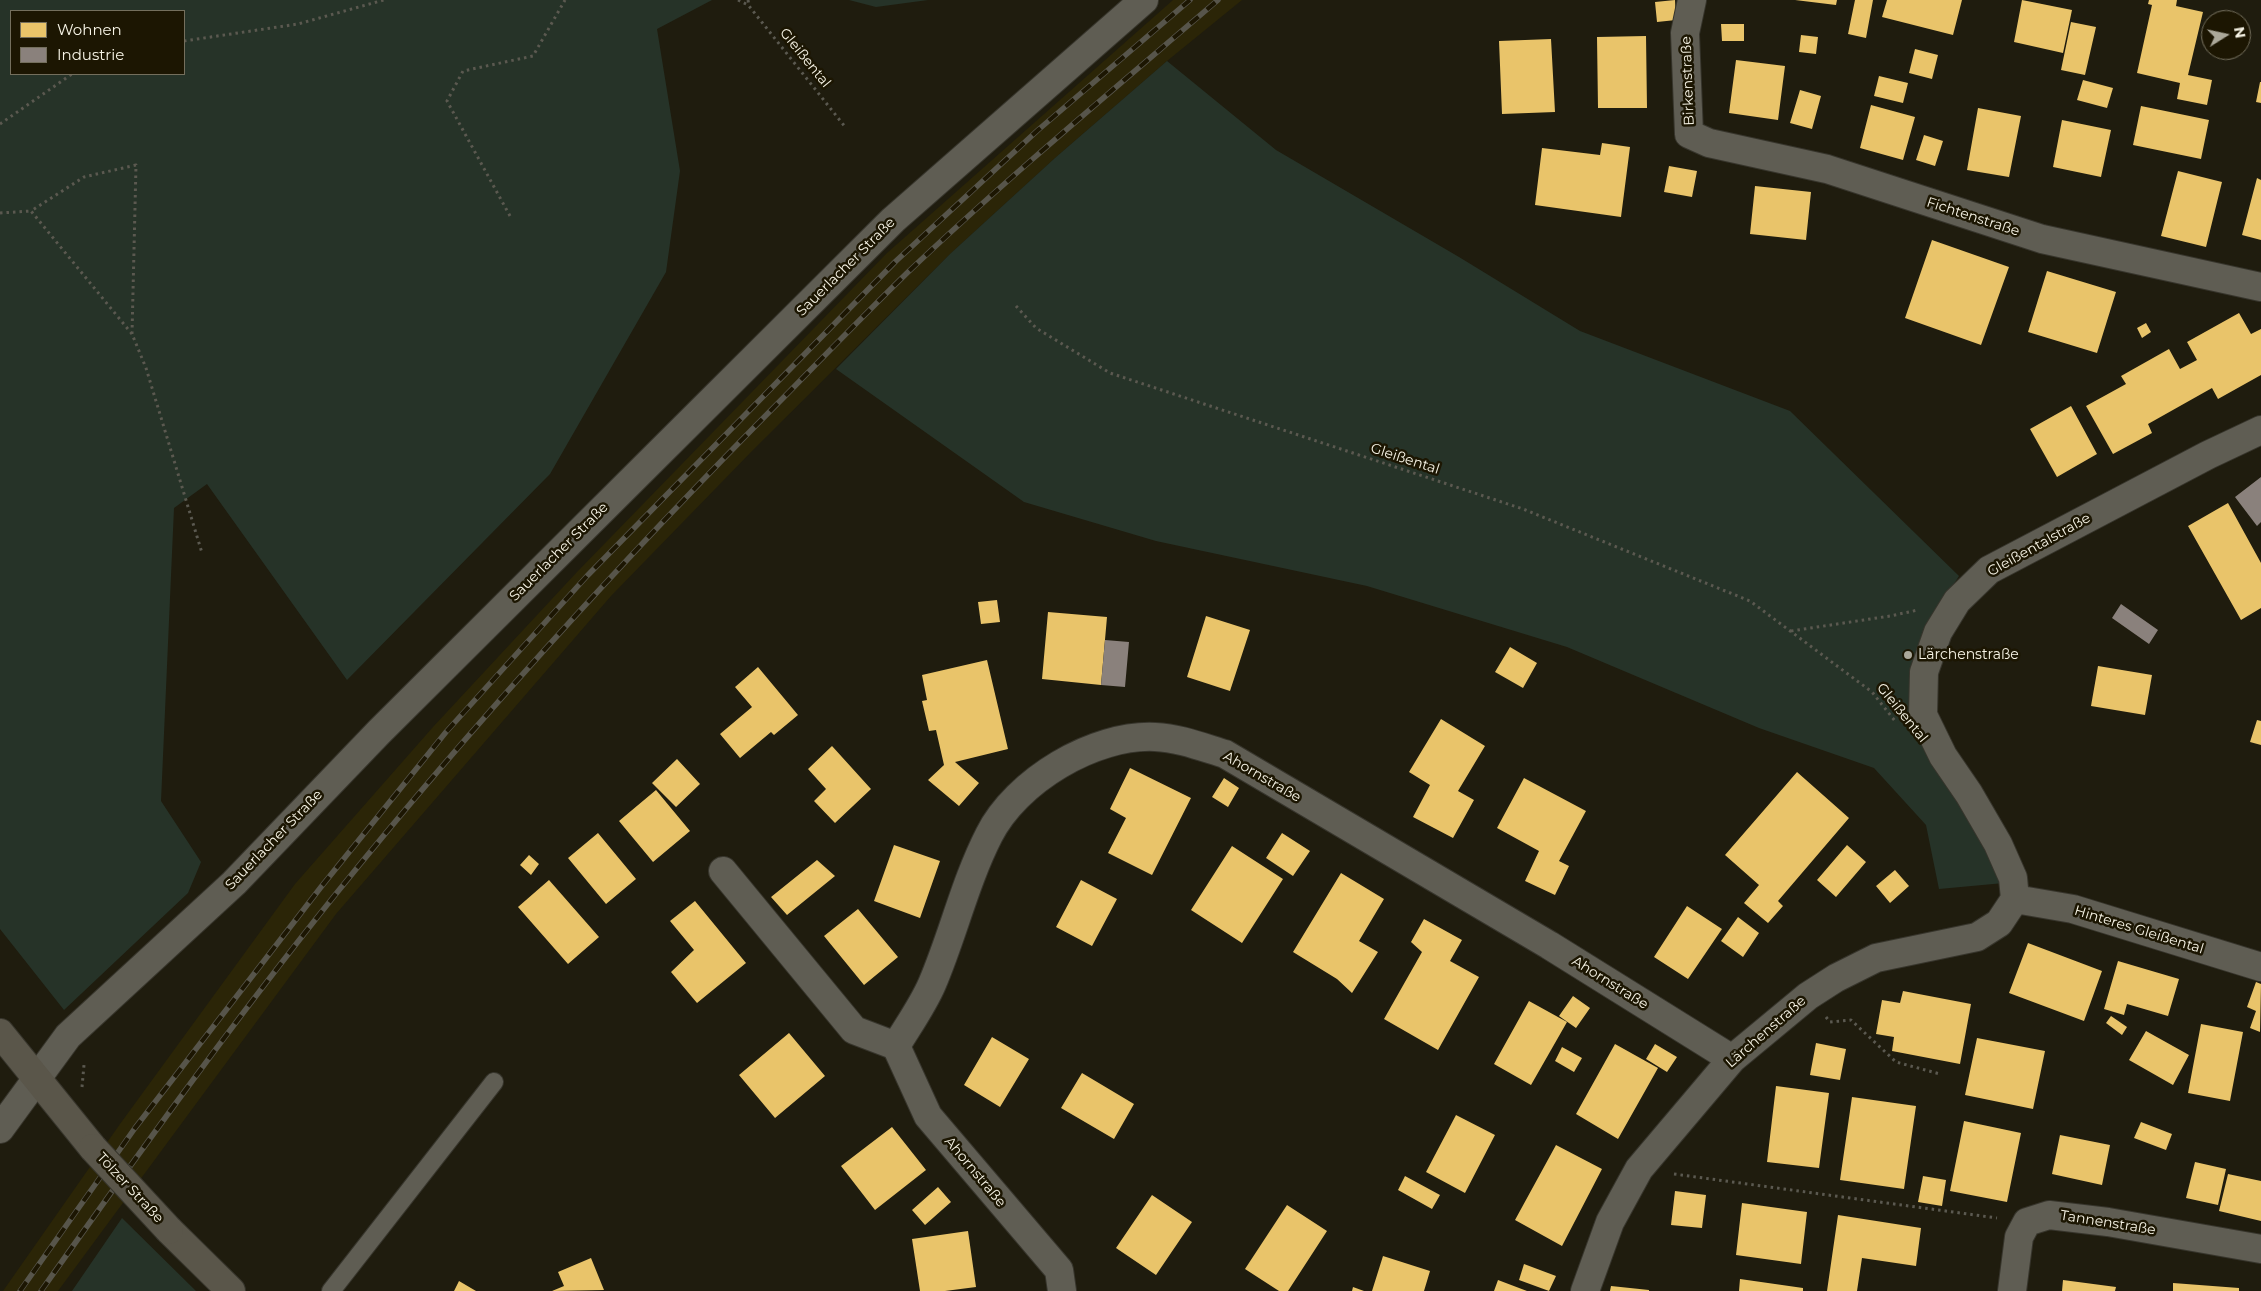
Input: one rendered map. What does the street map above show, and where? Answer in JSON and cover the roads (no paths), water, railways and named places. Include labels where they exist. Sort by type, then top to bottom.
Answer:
[{"type":"main road","name":"Tölzer Straße","points":[[0,1033],[36,1080],[93,1148],[169,1230],[231,1291]]},
{"type":"street","name":"Sauerlacher Straße","points":[[0,1129],[68,1036],[234,883],[379,732],[893,220],[1144,0]]},
{"type":"street","name":"Birkenstraße","points":[[1689,134],[1685,33],[1692,0]]},
{"type":"street","name":"Fichtenstraße","points":[[1689,134],[1710,143],[1827,169],[2042,240],[2261,287]]},
{"type":"street","name":"Gleißentalstraße","points":[[2015,899],[2013,878],[1998,844],[1969,794],[1943,756],[1923,715],[1924,672],[1938,632],[1957,601],[1989,570],[2201,459],[2261,430]]},
{"type":"street","name":"Ahornstraße","points":[[1062,1291],[1059,1270],[928,1116],[896,1046],[932,985],[989,834],[1008,808],[1035,781],[1070,758],[1102,744],[1154,737],[1187,742],[1225,754],[1548,945],[1732,1059]]},
{"type":"street","points":[[722,871],[854,1030],[896,1046]]},
{"type":"street","name":"Hinteres Gleißental","points":[[2015,899],[2072,909],[2261,967]]},
{"type":"street","name":"Lärchenstraße","points":[[1585,1291],[1610,1222],[1640,1169],[1732,1059],[1808,996],[1836,978],[1876,958],[1977,937],[1998,923],[2015,899]]},
{"type":"street","name":"Tannenstraße","points":[[2012,1291],[2019,1237],[2027,1222],[2049,1215],[2108,1222],[2261,1249]]},
{"type":"lane","points":[[331,1291],[494,1082]]},
{"type":"railway","points":[[20,1291],[135,1128],[321,887],[446,732],[587,576],[896,261],[1038,130],[1190,0]]},
{"type":"railway","points":[[41,1291],[185,1091],[335,895],[443,765],[613,575],[730,452],[907,273],[1022,169],[1218,0]]},
{"type":"place","name":"Lärchenstraße","points":[[1908,655]]}]
